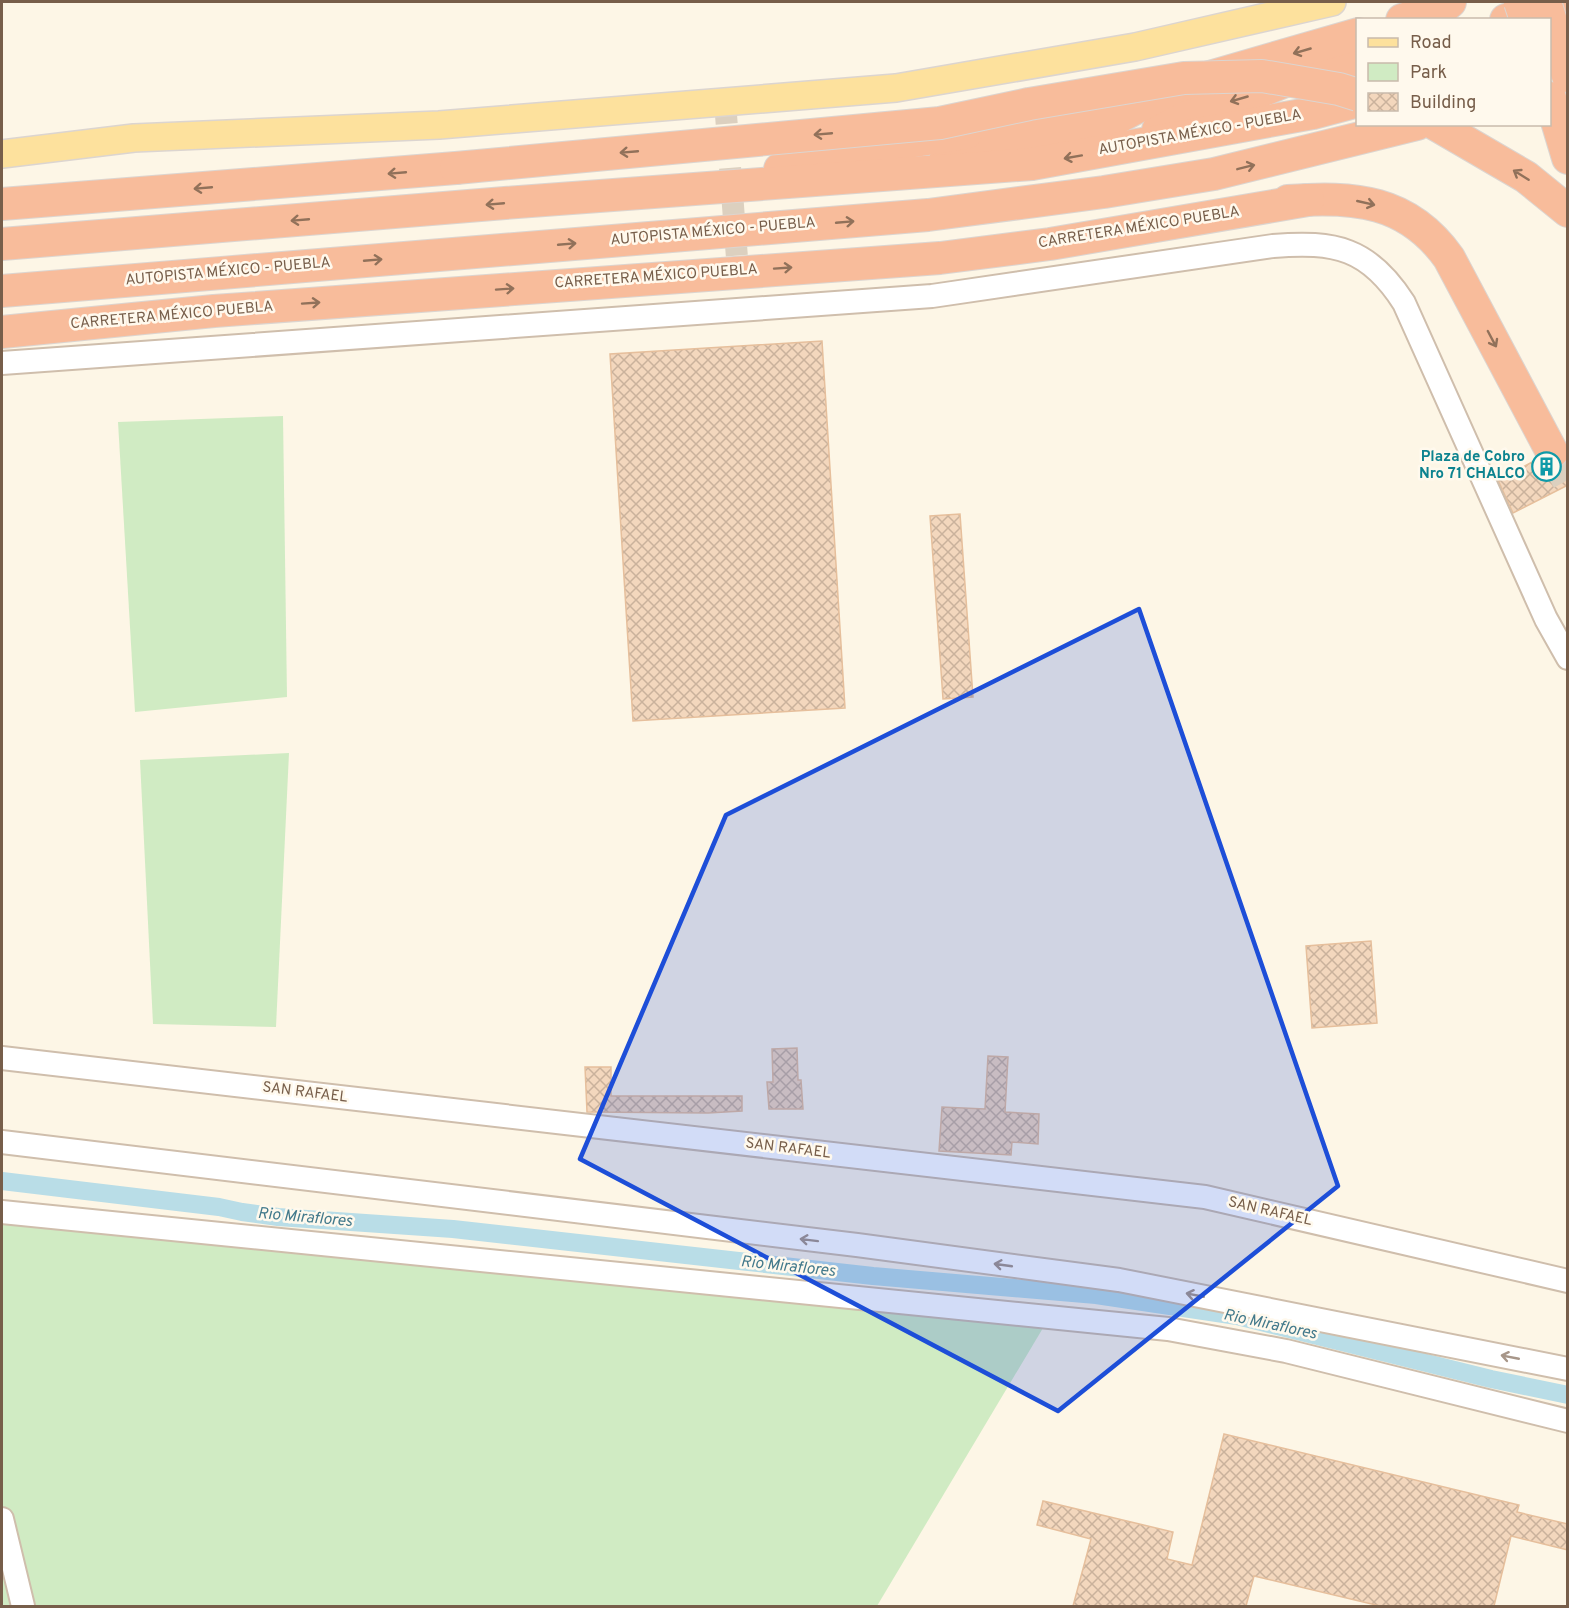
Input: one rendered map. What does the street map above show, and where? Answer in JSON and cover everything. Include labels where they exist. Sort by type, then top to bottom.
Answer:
[{"type":"highway","points":[[1407,18],[1445,6],[1450,2]]},
{"type":"highway","points":[[1520,2],[1525,18]]},
{"type":"highway","points":[[1545,2],[1550,18]]},
{"type":"highway","points":[[1513,18],[1568,3]]},
{"type":"highway","points":[[1551,21],[1568,76]]},
{"type":"highway","points":[[1551,51],[1568,47]]},
{"type":"highway","points":[[700,189],[850,151],[963,134],[1019,116],[1356,53]]},
{"type":"highway","points":[[1119,148],[1202,109],[1247,98],[1356,53]]},
{"type":"highway","points":[[2,204],[456,168],[940,123],[1029,104],[1184,78],[1262,75],[1339,89],[1356,94]]},
{"type":"highway","points":[[1551,87],[1568,83]]},
{"type":"highway","points":[[911,175],[1004,137],[1119,117],[1175,87]]},
{"type":"highway","name":"AUTOPISTA MÉXICO - PUEBLA","points":[[2,244],[1032,164],[1313,112],[1356,101]]},
{"type":"highway","points":[[1551,102],[1565,151]]},
{"type":"highway","name":"AUTOPISTA MÉXICO - PUEBLA","points":[[2,291],[928,215],[1104,192],[1214,174],[1409,126]]},
{"type":"highway","points":[[1438,126],[1526,177],[1568,211]]},
{"type":"highway","points":[[981,252],[1048,237],[1100,221],[1164,191],[1214,174]]},
{"type":"highway","points":[[928,215],[1209,207],[1308,200],[1353,200],[1393,210],[1408,218],[1439,244],[1449,258],[1552,452]]},
{"type":"highway","name":"CARRETERA MÉXICO PUEBLA","points":[[2,332],[238,309],[940,258],[1061,242],[1308,200]]},
{"type":"highway","points":[[2,231],[96,237]]},
{"type":"highway","points":[[2,317],[51,305],[126,280]]},
{"type":"highway","points":[[2,317],[129,320]]},
{"type":"main road","points":[[2,154],[134,138],[439,125],[896,88],[1135,47],[1332,2]]},
{"type":"street","points":[[2,363],[932,296],[1273,246],[1304,243],[1335,246],[1374,266],[1390,281],[1404,303],[1546,619],[1568,658]]},
{"type":"street","name":"SAN RAFAEL","points":[[2,1058],[1205,1197],[1568,1281]]},
{"type":"street","points":[[2,1142],[845,1244],[1119,1280],[1568,1369]]},
{"type":"street","points":[[2,1212],[1168,1329],[1286,1351],[1568,1421]]},
{"type":"street","points":[[2,1519],[23,1606]]},
{"type":"highlighted area","points":[[1139,609],[1338,1186],[1058,1411],[580,1159],[726,815]]},
{"type":"green space","points":[[283,416],[287,697],[135,712],[118,422]]},
{"type":"green space","points":[[289,753],[276,1027],[153,1024],[140,760]]},
{"type":"green space","points":[[2,1221],[1043,1328],[877,1606],[2,1606]]},
{"type":"building","points":[[822,341],[845,708],[633,721],[610,354]]},
{"type":"building","name":"Plaza de Cobro Nro 71 CHALCO","points":[[1536,460],[1543,468],[1552,470],[1561,468],[1568,461],[1568,485],[1513,513],[1498,480]]},
{"type":"building","points":[[960,514],[973,697],[943,699],[930,516]]},
{"type":"building","points":[[1371,941],[1377,1023],[1312,1028],[1306,946]]},
{"type":"building","points":[[797,1048],[798,1080],[801,1080],[803,1109],[769,1109],[767,1082],[773,1082],[772,1049]]},
{"type":"building","points":[[988,1056],[1008,1057],[1005,1112],[1039,1114],[1038,1144],[1012,1142],[1011,1155],[939,1151],[942,1107],[985,1109]]},
{"type":"building","points":[[585,1067],[611,1067],[611,1096],[742,1096],[742,1111],[587,1112]]},
{"type":"building","points":[[1224,1434],[1519,1505],[1517,1512],[1568,1524],[1568,1550],[1511,1536],[1494,1606],[1380,1606],[1254,1576],[1246,1606],[1073,1606],[1091,1539],[1037,1525],[1043,1501],[1173,1532],[1167,1559],[1192,1565]]},
{"type":"waterway","name":"Rio Miraflores","points":[[2,1181],[219,1207],[278,1217],[453,1229],[873,1276],[1096,1295],[1237,1316],[1491,1379],[1568,1395]]},
{"type":"tunnel","points":[[725,102],[741,310]]},
{"type":"tunnel","points":[[1552,452],[1568,480]]},
{"type":"place","name":"Plaza de Cobro Nro 71 CHALCO","points":[[1546,466]]}]
